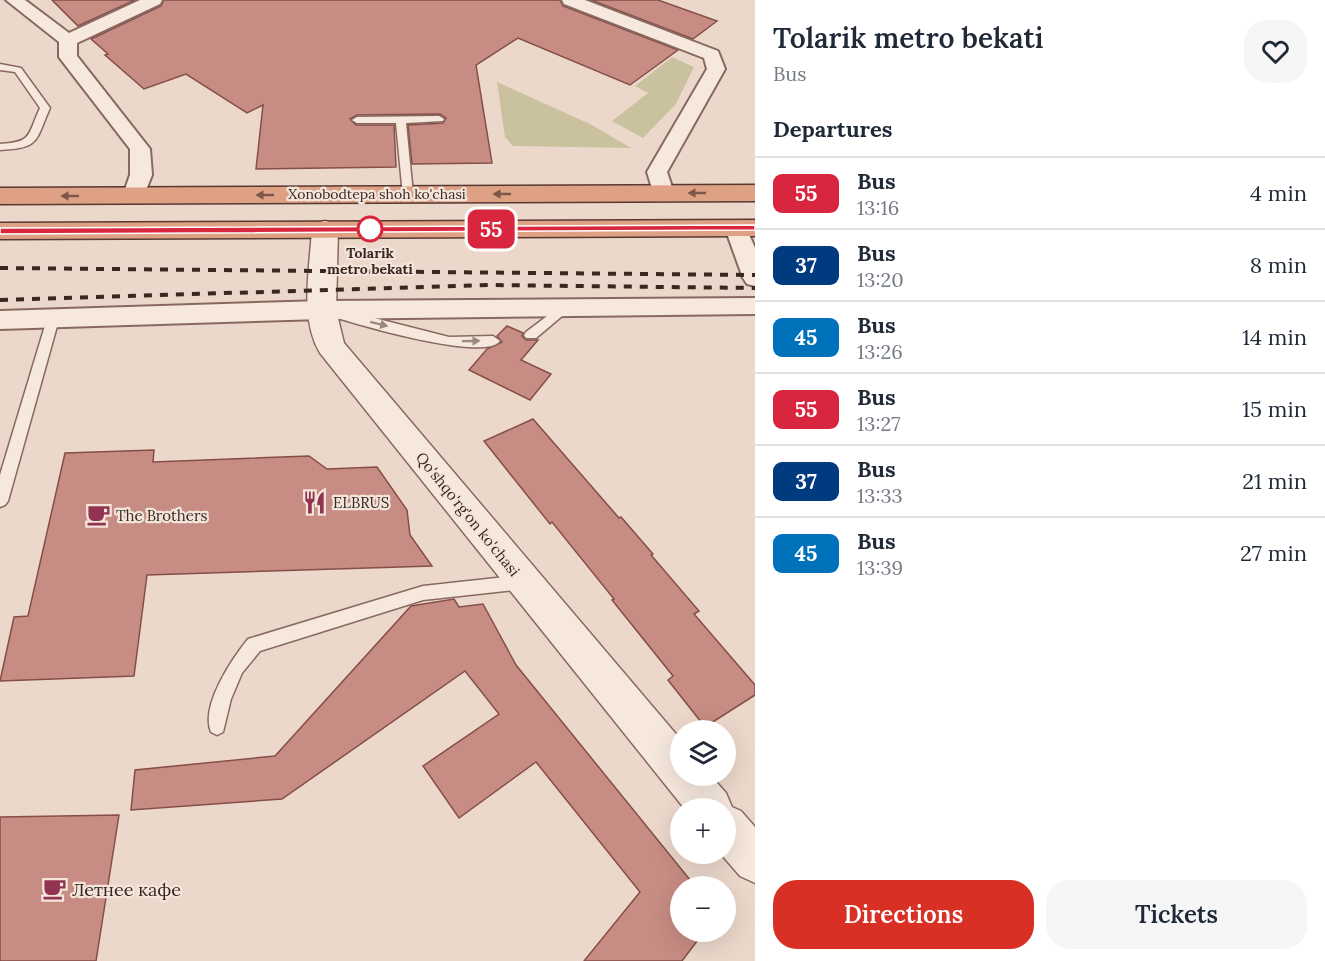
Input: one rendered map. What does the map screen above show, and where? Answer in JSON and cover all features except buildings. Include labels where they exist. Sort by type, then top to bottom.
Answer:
[{"type":"highway","name":"Xonobodtepa shoh ko'chasi","points":[[0,196],[755,193]]},
{"type":"highway","points":[[0,231],[746,228]]},
{"type":"street","points":[[14,0],[68,40]]},
{"type":"street","points":[[68,40],[154,0]]},
{"type":"street","points":[[570,0],[711,55],[716,69],[657,172],[663,193]]},
{"type":"street","points":[[68,40],[68,57],[140,149],[141,175],[134,195]]},
{"type":"street","points":[[746,228],[755,278]]},
{"type":"street","name":"Qo'shqo'rg'on ko'chasi","points":[[325,230],[322,310],[330,346],[670,759]]},
{"type":"street","points":[[0,320],[322,310],[755,306]]},
{"type":"street","name":"Qo'shqo'rg'on ko'chasi","points":[[692,786],[702,798]]},
{"type":"street","points":[[736,838],[755,861]]},
{"type":"lane","points":[[0,67],[18,70],[45,108],[30,142],[22,146],[0,147]]},
{"type":"lane","points":[[357,120],[439,119]]},
{"type":"lane","points":[[401,120],[407,194]]},
{"type":"lane","points":[[531,335],[564,308]]},
{"type":"lane","points":[[322,310],[449,342],[493,341]]},
{"type":"lane","points":[[0,501],[53,319]]},
{"type":"lane","points":[[217,726],[222,699],[236,667],[254,645],[423,593],[524,582]]},
{"type":"shaded area","points":[[672,57],[694,67],[676,104],[643,138],[612,121],[648,93],[635,86]]},
{"type":"shaded area","points":[[497,82],[590,124],[631,148],[513,146],[505,137]]},
{"type":"railway","points":[[0,268],[755,275]]},
{"type":"railway","points":[[0,300],[488,285],[755,288]]},
{"type":"bus line","name":"55","points":[[0,231],[755,228]]},
{"type":"place","name":"Tolarik metro bekati","points":[[370,229]]},
{"type":"place","name":"ELBRUS","points":[[315,502]]},
{"type":"place","name":"The Brothers","points":[[98,515]]},
{"type":"place","name":"Летнее кафе","points":[[54,889]]}]
